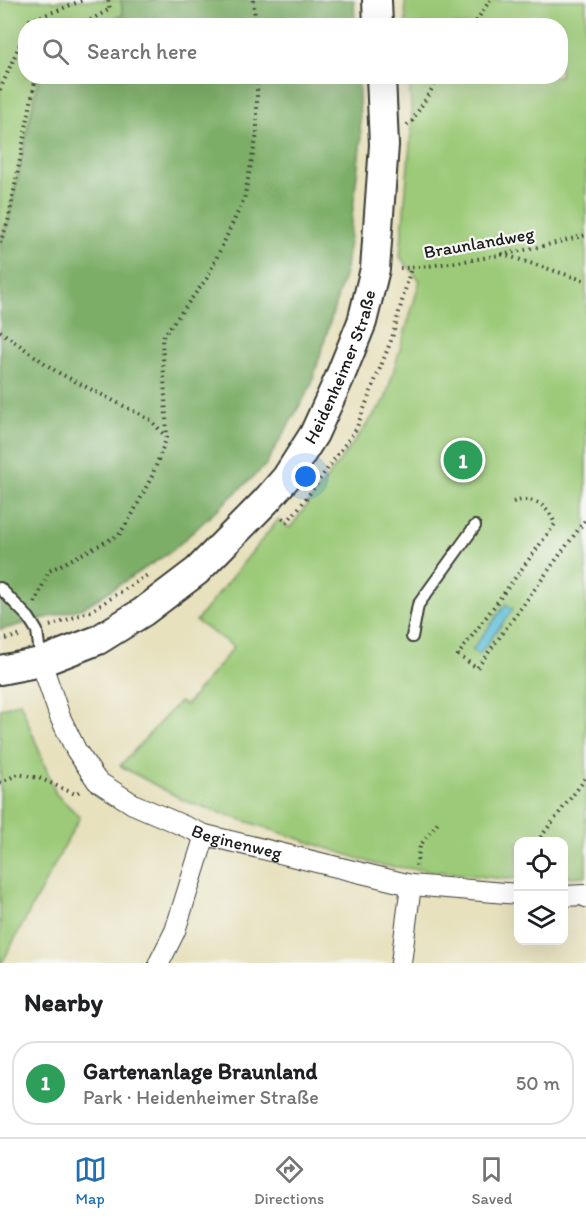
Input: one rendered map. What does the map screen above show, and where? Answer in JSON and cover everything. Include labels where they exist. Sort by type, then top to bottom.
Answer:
[{"type":"main road","points":[[377,0],[378,18]]},
{"type":"main road","name":"Heidenheimer Straße","points":[[0,670],[42,662],[98,640],[143,612],[197,571],[286,478],[314,434],[339,379],[362,322],[375,269],[384,145],[381,84]]},
{"type":"street","name":"Beginenweg","points":[[42,662],[60,717],[75,750],[97,781],[134,804],[205,836],[411,885],[514,894]]},
{"type":"street","points":[[159,963],[175,931],[205,836]]},
{"type":"street","points":[[401,963],[411,885]]},
{"type":"street","points":[[568,896],[586,895]]},
{"type":"lane","points":[[412,637],[418,606],[475,526]]},
{"type":"lane","points":[[0,588],[29,618],[37,631],[42,662]]},
{"type":"path","points":[[36,18],[83,0]]},
{"type":"path","points":[[94,18],[110,9],[108,0]]},
{"type":"path","points":[[253,0],[255,18]]},
{"type":"path","points":[[478,18],[490,0]]},
{"type":"path","points":[[0,90],[18,48]]},
{"type":"path","points":[[0,243],[8,222],[34,84]]},
{"type":"path","points":[[29,618],[49,570],[119,535],[152,476],[167,437],[162,338],[207,278],[244,199],[257,134],[257,84]]},
{"type":"path","points":[[384,145],[412,121],[435,84]]},
{"type":"path","name":"Braunlandweg","points":[[375,269],[411,268],[475,260],[586,235]]},
{"type":"path","points":[[502,254],[586,281]]},
{"type":"path","points":[[287,522],[356,429],[392,338],[411,268]]},
{"type":"path","points":[[0,331],[57,372],[151,420],[167,437]]},
{"type":"path","points":[[513,502],[522,499],[537,501],[550,512],[555,524],[458,655],[477,668],[586,519]]},
{"type":"path","points":[[0,640],[37,631],[91,611],[154,570]]},
{"type":"path","points":[[0,783],[18,774],[39,778],[75,794],[97,781]]},
{"type":"path","points":[[541,837],[586,778]]},
{"type":"path","points":[[411,885],[420,846],[438,822]]},
{"type":"green space","points":[[0,0],[54,2],[121,0],[123,15],[117,18],[18,18],[18,84],[38,84],[8,222],[0,243]]},
{"type":"green space","points":[[121,0],[354,0],[355,18],[117,18],[123,15]]},
{"type":"green space","points":[[405,0],[586,0],[586,876],[568,877],[568,837],[514,837],[514,878],[378,865],[185,801],[120,766],[179,702],[186,705],[234,647],[196,621],[278,520],[290,528],[385,400],[420,281],[400,257],[412,121],[409,84],[568,84],[568,18],[406,18]]},
{"type":"green space","points":[[38,84],[358,84],[361,140],[346,269],[311,386],[265,466],[172,551],[83,608],[0,630],[0,243],[8,222]]},
{"type":"green space","points":[[20,702],[56,794],[80,817],[0,963],[0,709]]},
{"type":"water","points":[[506,604],[513,609],[479,655],[472,650]]},
{"type":"place","name":"Gartenanlage Braunland","points":[[463,460]]}]
